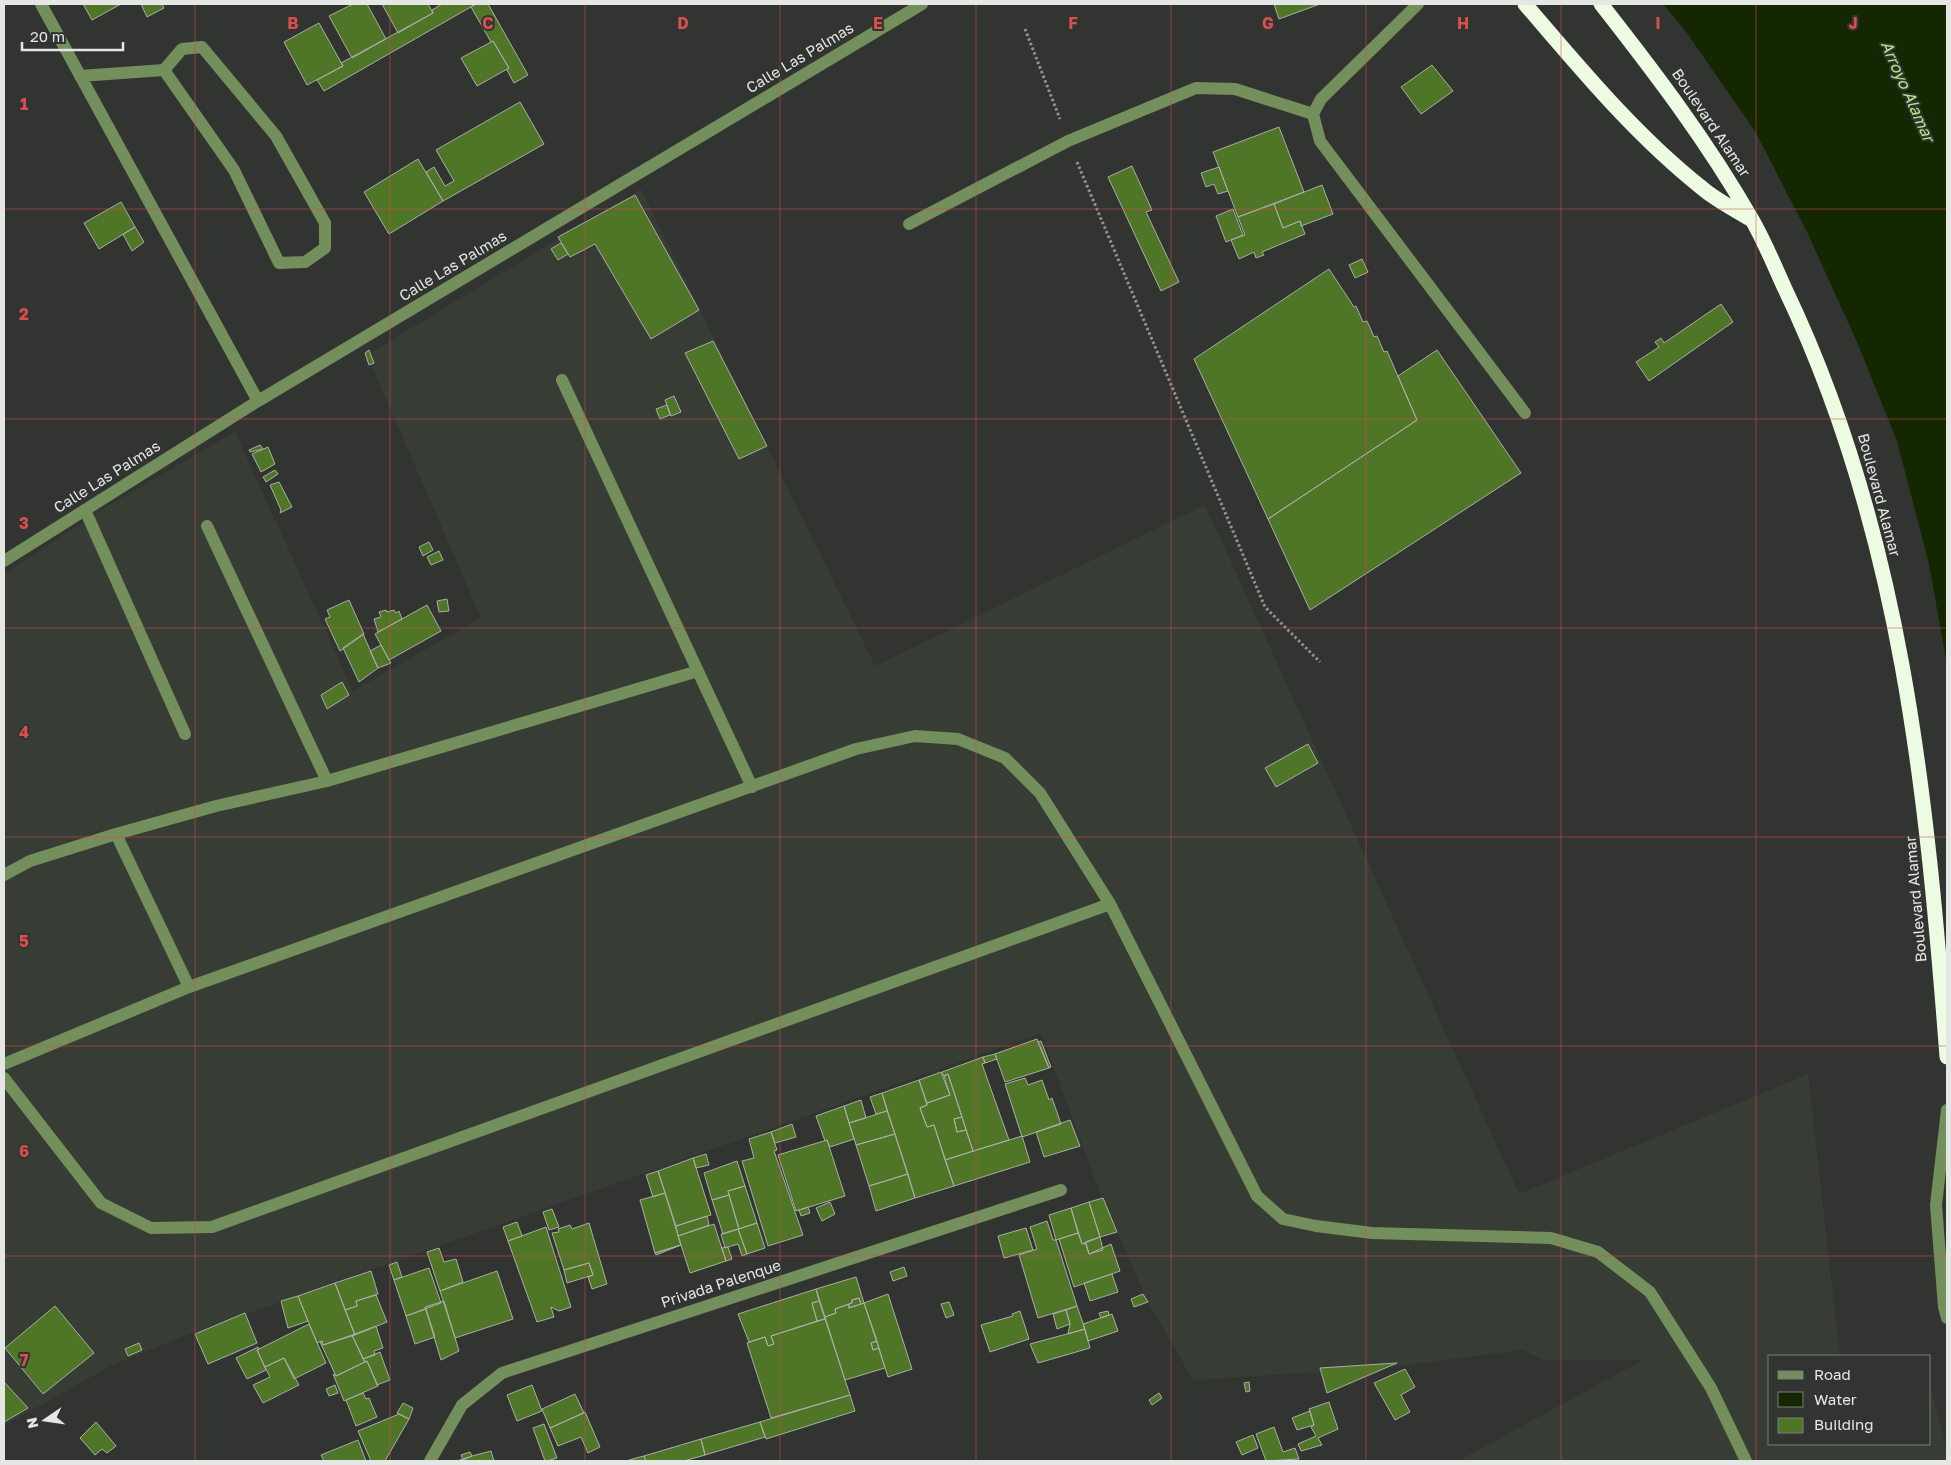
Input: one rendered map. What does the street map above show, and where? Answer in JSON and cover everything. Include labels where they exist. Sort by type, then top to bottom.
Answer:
[{"type":"highway","points":[[1525,4],[1592,82],[1665,157],[1704,190],[1753,220]]},
{"type":"highway","name":"Boulevard Alamar","points":[[1601,4],[1657,74],[1708,145],[1753,220],[1806,333],[1840,420],[1867,504],[1900,653],[1922,786],[1936,908],[1947,1057]]},
{"type":"street","points":[[41,4],[258,401]]},
{"type":"street","name":"Calle Las Palmas","points":[[4,562],[258,401],[922,4]]},
{"type":"street","points":[[1418,4],[1321,99],[1313,114],[1320,141],[1525,412]]},
{"type":"street","points":[[80,76],[164,70],[182,48],[202,47],[276,136],[325,223],[325,248],[305,262],[279,263],[234,170],[164,70]]},
{"type":"street","points":[[909,224],[1068,141],[1196,88],[1235,89],[1313,114]]},
{"type":"street","points":[[562,380],[752,787]]},
{"type":"street","points":[[85,510],[184,734]]},
{"type":"street","points":[[207,526],[327,781]]},
{"type":"street","points":[[4,875],[30,861],[116,834],[216,806],[327,781],[698,671]]},
{"type":"street","points":[[4,1064],[189,987],[856,749],[915,736],[958,740],[1005,758],[1040,793],[1110,904],[1257,1196],[1283,1219],[1316,1226],[1372,1233],[1551,1238],[1598,1252],[1650,1292],[1710,1388],[1746,1461]]},
{"type":"street","points":[[116,834],[189,987]]},
{"type":"street","points":[[4,1078],[101,1203],[151,1228],[212,1227],[1110,904]]},
{"type":"street","points":[[1947,1110],[1936,1205],[1944,1307],[1947,1318]]},
{"type":"street","name":"Privada Palenque","points":[[430,1461],[462,1405],[502,1373],[1061,1190]]},
{"type":"path","points":[[1025,29],[1068,141],[1265,607],[1320,662]]},
{"type":"shaded area","points":[[641,189],[875,666],[1205,505],[1519,1194],[1808,1074],[1840,1355],[1768,1355],[1768,1445],[1931,1445],[1931,1390],[1947,1450],[1947,1461],[1458,1461],[1643,1360],[1543,1360],[1523,1350],[1383,1368],[1193,1380],[1148,1302],[1103,1201],[1041,1033],[187,1335],[110,1366],[4,1426],[4,574],[119,499],[235,432],[353,691],[481,618],[367,355]]},
{"type":"water","name":"Arroyo Alamar","points":[[1663,4],[1947,4],[1947,665],[1929,564],[1897,441],[1857,342],[1808,234],[1755,131],[1684,29]]},
{"type":"building","points":[[83,4],[121,4],[92,20]]},
{"type":"building","points":[[141,4],[162,4],[164,8],[147,17]]},
{"type":"building","points":[[353,4],[367,4],[386,39],[352,58],[329,16]]},
{"type":"building","points":[[382,4],[428,4],[433,13],[398,33]]},
{"type":"building","points":[[442,4],[476,4],[324,91],[317,80],[343,66],[341,63],[433,13],[432,10]]},
{"type":"building","points":[[476,4],[488,4],[528,75],[514,83],[507,70],[509,68],[493,41],[491,42],[471,7]]},
{"type":"building","points":[[1274,4],[1320,4],[1279,19]]},
{"type":"building","points":[[319,23],[343,66],[307,85],[284,42]]},
{"type":"building","points":[[493,41],[509,68],[477,86],[461,58]]},
{"type":"building","points":[[1432,65],[1453,91],[1421,114],[1401,87]]},
{"type":"building","points":[[520,102],[544,144],[443,201],[426,172],[434,167],[445,186],[454,181],[436,150]]},
{"type":"building","points":[[1279,127],[1304,192],[1238,217],[1213,152]]},
{"type":"building","points":[[418,159],[443,201],[389,234],[364,192]]},
{"type":"building","points":[[1132,166],[1152,210],[1146,212],[1179,282],[1161,291],[1108,177]]},
{"type":"building","points":[[1219,167],[1228,191],[1218,194],[1214,184],[1206,187],[1201,173]]},
{"type":"building","points":[[1322,185],[1333,214],[1301,226],[1300,221],[1283,228],[1274,204]]},
{"type":"building","points":[[635,195],[699,310],[651,339],[595,244],[570,257],[558,237]]},
{"type":"building","points":[[121,202],[135,227],[99,249],[84,223]]},
{"type":"building","points":[[1274,204],[1283,228],[1300,221],[1305,234],[1262,252],[1264,255],[1256,258],[1254,252],[1239,259],[1231,240],[1245,235],[1238,217]]},
{"type":"building","points":[[1233,209],[1243,235],[1226,242],[1216,216]]},
{"type":"building","points":[[135,227],[144,242],[132,251],[123,234]]},
{"type":"building","points":[[561,243],[568,254],[558,260],[551,249]]},
{"type":"building","points":[[1362,259],[1368,272],[1355,278],[1349,265]]},
{"type":"building","points":[[1329,269],[1354,307],[1356,306],[1363,322],[1367,321],[1374,337],[1377,336],[1384,352],[1387,351],[1417,420],[1268,519],[1194,359]]},
{"type":"building","points":[[1721,304],[1733,322],[1649,381],[1636,362],[1659,347],[1655,342],[1661,338],[1664,343]]},
{"type":"building","points":[[713,341],[767,446],[739,459],[685,353]]},
{"type":"building","points":[[369,350],[374,363],[369,365],[365,353]]},
{"type":"building","points":[[1437,350],[1521,473],[1310,610],[1268,519],[1417,420],[1398,376]]},
{"type":"building","points":[[674,396],[681,412],[671,416],[665,400]]},
{"type":"building","points":[[667,405],[670,415],[660,419],[656,409]]},
{"type":"building","points":[[260,445],[263,449],[250,452],[249,450]]},
{"type":"building","points":[[268,447],[275,464],[261,472],[252,454]]},
{"type":"building","points":[[275,470],[278,474],[266,482],[263,477]]},
{"type":"building","points":[[279,482],[292,507],[280,513],[281,510],[270,485]]},
{"type":"building","points":[[429,542],[433,550],[423,556],[419,547]]},
{"type":"building","points":[[439,551],[443,560],[431,565],[427,557]]},
{"type":"building","points":[[447,599],[449,611],[439,612],[437,601]]},
{"type":"building","points":[[349,600],[364,634],[340,651],[325,619],[330,617],[327,610]]},
{"type":"building","points":[[427,605],[441,631],[389,660],[375,634]]},
{"type":"building","points":[[386,610],[387,612],[394,610],[396,613],[399,611],[402,619],[378,632],[374,619],[381,617],[379,612]]},
{"type":"building","points":[[363,634],[378,668],[359,682],[343,648]]},
{"type":"building","points":[[381,645],[391,663],[378,668],[370,651]]},
{"type":"building","points":[[342,682],[349,695],[327,709],[321,695]]},
{"type":"building","points":[[1308,744],[1318,763],[1276,787],[1265,768]]},
{"type":"building","points":[[1037,1039],[1049,1068],[1005,1082],[995,1054]]},
{"type":"building","points":[[1041,1041],[1051,1067],[1049,1068],[1038,1042]]},
{"type":"building","points":[[995,1054],[997,1059],[985,1063],[983,1057]]},
{"type":"building","points":[[983,1057],[985,1063],[982,1064],[1009,1140],[973,1151],[948,1074],[944,1076],[942,1072]]},
{"type":"building","points":[[941,1072],[950,1095],[927,1103],[919,1080]]},
{"type":"building","points":[[948,1074],[962,1117],[954,1119],[957,1132],[966,1130],[973,1151],[945,1160],[934,1125],[927,1127],[920,1108],[927,1105],[927,1103],[950,1095],[944,1076]]},
{"type":"building","points":[[1025,1078],[1028,1085],[1042,1080],[1049,1100],[1052,1098],[1061,1124],[1022,1137],[1005,1084]]},
{"type":"building","points":[[919,1080],[927,1105],[920,1108],[927,1127],[934,1125],[954,1186],[915,1198],[882,1093]]},
{"type":"building","points":[[882,1093],[887,1111],[876,1114],[870,1097]]},
{"type":"building","points":[[861,1100],[866,1118],[849,1123],[844,1106]]},
{"type":"building","points":[[844,1106],[854,1139],[830,1147],[827,1140],[825,1141],[816,1116]]},
{"type":"building","points":[[887,1111],[895,1134],[856,1145],[849,1123]]},
{"type":"building","points":[[962,1117],[966,1130],[957,1132],[954,1119]]},
{"type":"building","points":[[1070,1120],[1080,1146],[1044,1157],[1036,1132]]},
{"type":"building","points":[[792,1124],[796,1137],[775,1143],[771,1132]]},
{"type":"building","points":[[771,1132],[777,1150],[774,1151],[803,1235],[768,1246],[742,1161],[754,1158],[749,1139]]},
{"type":"building","points":[[895,1134],[908,1174],[869,1186],[856,1145]]},
{"type":"building","points":[[1022,1136],[1030,1162],[954,1186],[945,1160]]},
{"type":"building","points":[[827,1140],[845,1196],[796,1211],[778,1155]]},
{"type":"building","points":[[706,1154],[709,1165],[696,1168],[693,1158]]},
{"type":"building","points":[[693,1158],[711,1215],[676,1226],[658,1171]]},
{"type":"building","points":[[737,1161],[745,1186],[728,1191],[729,1195],[712,1200],[704,1173]]},
{"type":"building","points":[[658,1171],[665,1193],[653,1197],[646,1175]]},
{"type":"building","points":[[908,1174],[915,1198],[876,1211],[869,1186]]},
{"type":"building","points":[[745,1186],[757,1223],[739,1229],[728,1191]]},
{"type":"building","points":[[665,1193],[681,1245],[655,1253],[640,1200]]},
{"type":"building","points":[[729,1195],[739,1229],[723,1234],[712,1200]]},
{"type":"building","points":[[1103,1198],[1117,1232],[1100,1237],[1089,1202]]},
{"type":"building","points":[[830,1202],[835,1214],[822,1221],[816,1208]]},
{"type":"building","points":[[1089,1202],[1100,1237],[1082,1244],[1071,1208]]},
{"type":"building","points":[[808,1207],[810,1213],[801,1216],[799,1210]]},
{"type":"building","points":[[1071,1208],[1078,1233],[1056,1240],[1049,1215]]},
{"type":"building","points":[[552,1209],[559,1227],[549,1230],[543,1212]]},
{"type":"building","points":[[707,1216],[709,1225],[678,1236],[676,1226]]},
{"type":"building","points":[[1047,1221],[1053,1240],[1056,1240],[1077,1306],[1038,1318],[1019,1255],[1037,1249],[1030,1227]]},
{"type":"building","points":[[517,1222],[522,1236],[508,1241],[503,1227]]},
{"type":"building","points":[[589,1223],[607,1284],[592,1289],[588,1277],[593,1275],[589,1263],[564,1270],[552,1233],[559,1232],[558,1229],[570,1225],[572,1229]]},
{"type":"building","points":[[757,1223],[765,1248],[747,1254],[738,1229]]},
{"type":"building","points":[[714,1224],[726,1261],[690,1273],[678,1236]]},
{"type":"building","points":[[546,1227],[571,1307],[559,1311],[551,1307],[554,1317],[537,1322],[508,1241]]},
{"type":"building","points":[[1026,1228],[1033,1250],[1004,1258],[998,1236]]},
{"type":"building","points":[[738,1229],[747,1254],[742,1256],[738,1244],[725,1248],[721,1234]]},
{"type":"building","points":[[1078,1233],[1082,1244],[1086,1243],[1089,1254],[1111,1244],[1120,1271],[1074,1287],[1059,1239]]},
{"type":"building","points":[[1100,1237],[1103,1250],[1089,1254],[1085,1242]]},
{"type":"building","points":[[681,1245],[656,1255],[655,1253]]},
{"type":"building","points":[[728,1247],[732,1259],[726,1261],[722,1248]]},
{"type":"building","points":[[439,1248],[444,1262],[456,1259],[463,1282],[440,1291],[427,1252]]},
{"type":"building","points":[[397,1262],[402,1277],[394,1280],[389,1265]]},
{"type":"building","points":[[589,1263],[593,1275],[567,1283],[564,1270]]},
{"type":"building","points":[[904,1267],[907,1276],[893,1281],[890,1272]]},
{"type":"building","points":[[429,1268],[441,1303],[406,1316],[394,1280]]},
{"type":"building","points":[[371,1271],[378,1294],[356,1301],[357,1306],[345,1310],[335,1283]]},
{"type":"building","points":[[497,1271],[513,1319],[455,1338],[440,1291]]},
{"type":"building","points":[[1112,1274],[1118,1292],[1090,1301],[1084,1283]]},
{"type":"building","points":[[856,1277],[864,1303],[861,1304],[859,1298],[852,1300],[852,1303],[835,1309],[836,1313],[825,1317],[816,1289]]},
{"type":"building","points":[[335,1283],[355,1335],[323,1345],[322,1341],[317,1343],[298,1296]]},
{"type":"building","points":[[816,1289],[819,1301],[812,1303],[817,1321],[771,1336],[774,1344],[768,1346],[765,1337],[749,1342],[738,1314]]},
{"type":"building","points":[[888,1294],[912,1369],[888,1377],[864,1303]]},
{"type":"building","points":[[1143,1294],[1148,1302],[1134,1307],[1131,1299]]},
{"type":"building","points":[[376,1295],[387,1322],[355,1335],[345,1310],[357,1306],[356,1301]]},
{"type":"building","points":[[298,1296],[308,1321],[288,1328],[281,1301]]},
{"type":"building","points":[[859,1298],[861,1304],[849,1308],[852,1300]]},
{"type":"building","points":[[444,1301],[459,1351],[441,1360],[425,1307]]},
{"type":"building","points":[[819,1301],[825,1319],[817,1321],[812,1303]]},
{"type":"building","points":[[949,1302],[954,1315],[946,1318],[941,1304]]},
{"type":"building","points":[[864,1303],[877,1341],[871,1343],[873,1350],[879,1348],[885,1368],[845,1380],[825,1317],[836,1313],[835,1309],[849,1304],[849,1308]]},
{"type":"building","points":[[55,1306],[94,1353],[43,1394],[5,1348]]},
{"type":"building","points":[[1077,1306],[1085,1329],[1068,1334],[1070,1324],[1066,1310]]},
{"type":"building","points":[[426,1309],[435,1337],[415,1344],[406,1316]]},
{"type":"building","points":[[1066,1310],[1070,1324],[1057,1329],[1053,1314]]},
{"type":"building","points":[[1020,1311],[1029,1339],[990,1352],[981,1325],[1013,1316],[1012,1314]]},
{"type":"building","points":[[1108,1311],[1109,1315],[1101,1318],[1099,1313]]},
{"type":"building","points":[[245,1313],[257,1343],[208,1364],[195,1334]]},
{"type":"building","points":[[1112,1314],[1118,1331],[1088,1341],[1083,1324]]},
{"type":"building","points":[[825,1319],[850,1395],[771,1418],[747,1343],[765,1337],[768,1346],[774,1344],[771,1336]]},
{"type":"building","points":[[309,1324],[326,1363],[294,1379],[284,1358],[265,1367],[257,1350]]},
{"type":"building","points":[[376,1326],[383,1348],[374,1351],[375,1355],[363,1359],[352,1335]]},
{"type":"building","points":[[1085,1329],[1090,1348],[1038,1363],[1030,1344]]},
{"type":"building","points":[[352,1335],[365,1362],[336,1376],[320,1342],[322,1341],[323,1345]]},
{"type":"building","points":[[877,1341],[879,1348],[873,1350],[871,1343]]},
{"type":"building","points":[[139,1343],[142,1350],[128,1356],[125,1349]]},
{"type":"building","points":[[258,1347],[259,1349],[257,1350],[266,1370],[247,1379],[236,1358]]},
{"type":"building","points":[[380,1352],[390,1380],[377,1385],[367,1361],[365,1362],[363,1359]]},
{"type":"building","points":[[284,1358],[299,1385],[263,1403],[253,1385],[270,1377],[265,1367]]},
{"type":"building","points":[[367,1361],[378,1386],[344,1401],[333,1374],[336,1376]]},
{"type":"building","points":[[1397,1363],[1327,1393],[1320,1368]]},
{"type":"building","points":[[1405,1369],[1415,1387],[1401,1395],[1410,1412],[1395,1420],[1374,1383]]},
{"type":"building","points":[[4,1382],[28,1408],[4,1422]]},
{"type":"building","points":[[1249,1382],[1250,1391],[1246,1392],[1244,1383]]},
{"type":"building","points":[[335,1385],[338,1393],[329,1396],[326,1389]]},
{"type":"building","points":[[532,1385],[542,1411],[517,1421],[507,1395]]},
{"type":"building","points":[[363,1393],[366,1399],[369,1398],[377,1417],[356,1426],[346,1400]]},
{"type":"building","points":[[1159,1393],[1162,1398],[1152,1405],[1149,1400]]},
{"type":"building","points":[[575,1394],[584,1413],[550,1428],[542,1409]]},
{"type":"building","points":[[850,1395],[855,1411],[766,1439],[760,1422]]},
{"type":"building","points":[[1329,1402],[1338,1429],[1318,1438],[1322,1445],[1301,1451],[1298,1444],[1316,1436],[1311,1427],[1314,1425],[1309,1409]]},
{"type":"building","points":[[403,1403],[413,1408],[409,1419],[397,1413]]},
{"type":"building","points":[[1310,1411],[1314,1425],[1297,1430],[1292,1418]]},
{"type":"building","points":[[585,1412],[600,1447],[588,1453],[581,1437],[558,1446],[550,1428]]},
{"type":"building","points":[[399,1414],[409,1419],[385,1461],[371,1461],[358,1431]]},
{"type":"building","points":[[96,1422],[116,1446],[107,1453],[102,1449],[95,1455],[80,1438]]},
{"type":"building","points":[[760,1422],[765,1437],[705,1455],[701,1439]]},
{"type":"building","points":[[544,1424],[557,1458],[547,1461],[545,1461],[533,1428]]},
{"type":"building","points":[[1274,1427],[1283,1452],[1295,1448],[1299,1459],[1266,1461],[1256,1434]]},
{"type":"building","points":[[1253,1435],[1258,1448],[1242,1455],[1236,1442]]},
{"type":"building","points":[[701,1439],[705,1455],[684,1461],[646,1461],[644,1456]]},
{"type":"building","points":[[358,1440],[366,1461],[324,1461],[321,1455]]},
{"type":"building","points":[[491,1451],[494,1461],[457,1461],[472,1456]]},
{"type":"building","points":[[470,1452],[472,1456],[463,1460],[461,1455]]},
{"type":"building","points":[[644,1456],[646,1461],[626,1461],[636,1458]]}]
